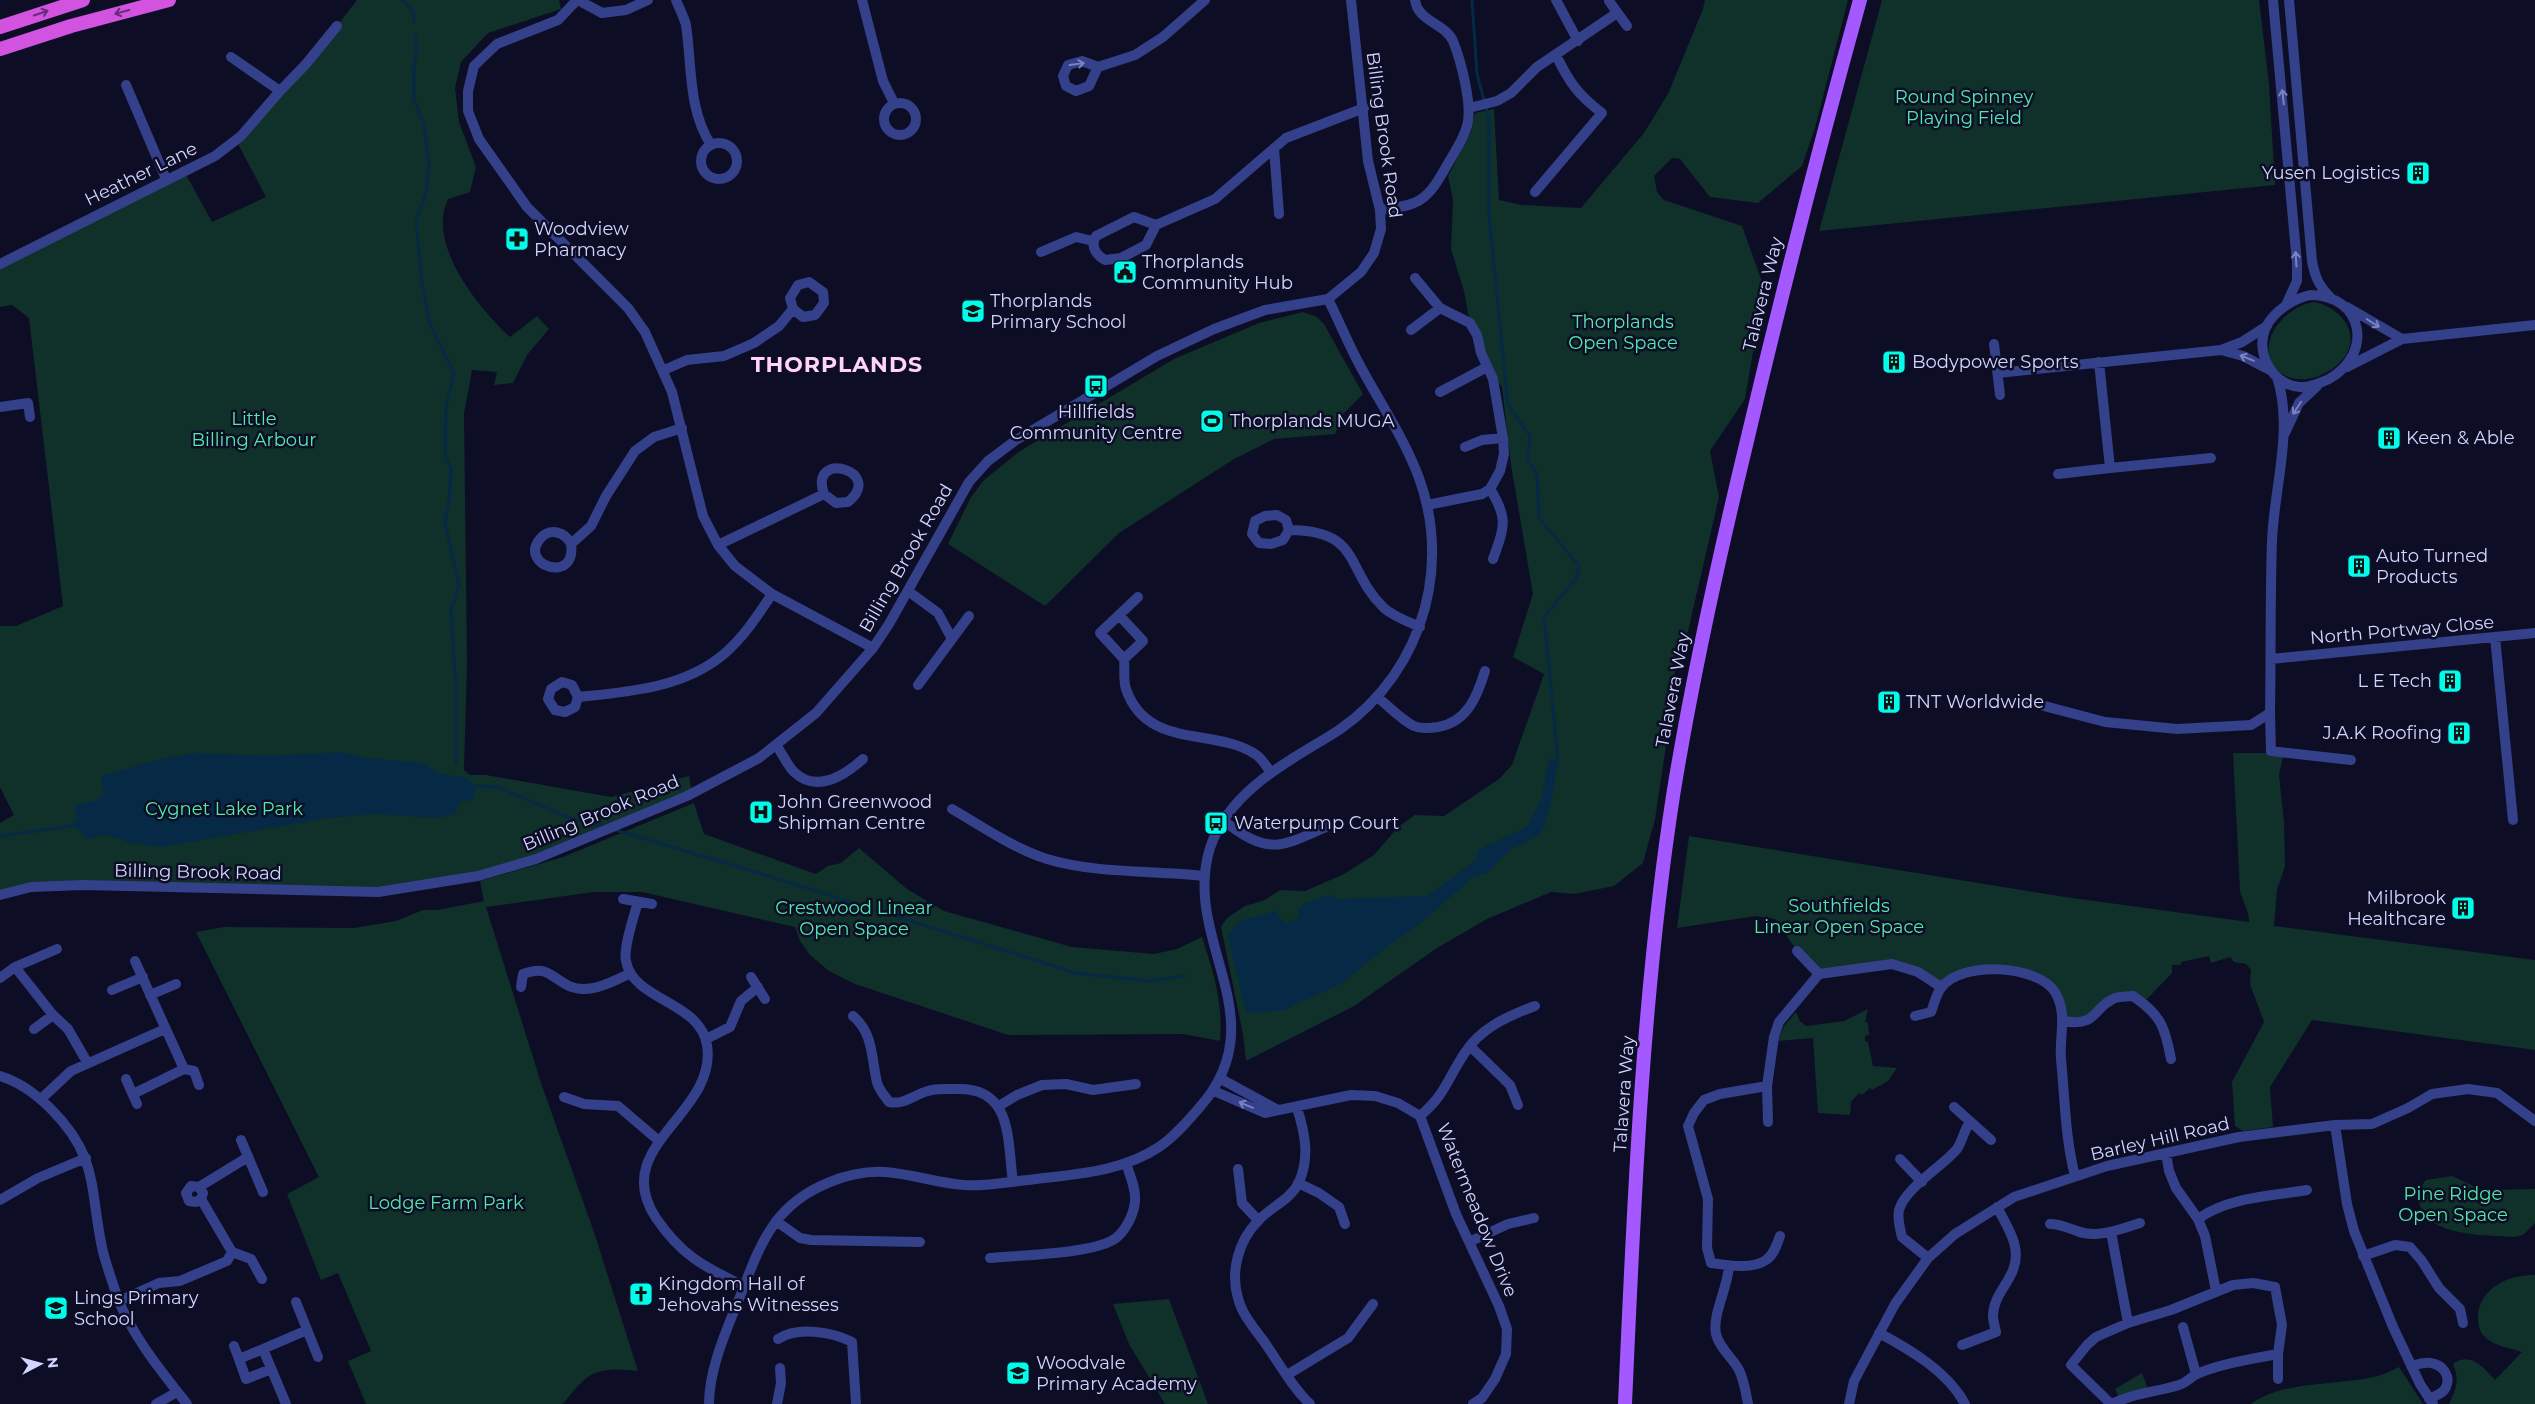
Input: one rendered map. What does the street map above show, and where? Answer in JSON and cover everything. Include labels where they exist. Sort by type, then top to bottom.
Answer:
[{"type":"highway","points":[[0,27],[83,0]]},
{"type":"highway","points":[[0,49],[71,26],[169,0]]},
{"type":"main road","name":"Talavera Way","points":[[1625,1404],[1633,1236],[1647,1030],[1661,890],[1682,739],[1703,629],[1777,314],[1860,0]]},
{"type":"street","points":[[648,0],[626,10],[602,13],[577,0],[558,20],[497,44],[474,66],[468,91],[468,111],[479,139],[507,182],[527,207],[628,308],[645,332],[664,370],[682,428],[703,516],[718,545],[735,566],[772,594],[873,648]]},
{"type":"street","points":[[676,0],[685,23],[695,104],[704,134],[711,145]]},
{"type":"street","points":[[862,0],[883,81],[894,103]]},
{"type":"street","points":[[1098,67],[1135,55],[1163,37],[1205,0]]},
{"type":"street","name":"Billing Brook Road","points":[[0,895],[31,887],[83,885],[378,892],[478,876],[536,859],[687,796],[758,758],[816,713],[873,648],[889,624],[969,482],[988,461],[1016,440],[1156,356],[1214,329],[1265,310],[1328,299],[1350,282],[1369,263],[1380,229],[1380,210],[1368,161],[1364,108],[1350,0]]},
{"type":"street","points":[[1380,210],[1406,206],[1419,201],[1427,195],[1459,144],[1467,126],[1469,108],[1452,39],[1424,17],[1416,6],[1415,0]]},
{"type":"street","points":[[1556,0],[1578,41]]},
{"type":"street","points":[[2273,0],[2297,263],[2296,281],[2286,306]]},
{"type":"street","points":[[2288,0],[2315,278],[2330,297],[2402,339]]},
{"type":"street","points":[[1609,1],[1627,26]]},
{"type":"street","points":[[1469,108],[1497,101],[1511,93],[1537,67],[1617,13]]},
{"type":"street","name":"Heather Lane","points":[[0,264],[215,156],[241,136],[306,64],[337,26]]},
{"type":"street","points":[[1535,192],[1602,113],[1584,99],[1568,81],[1556,55]]},
{"type":"street","points":[[231,57],[280,91]]},
{"type":"street","points":[[126,85],[166,179]]},
{"type":"street","points":[[1093,241],[1094,250],[1099,257],[1112,261],[1146,245],[1156,225],[1215,199],[1286,138],[1364,108]]},
{"type":"street","points":[[1274,148],[1279,214]]},
{"type":"street","points":[[1093,241],[1102,232],[1134,217],[1156,225]]},
{"type":"street","points":[[1041,252],[1076,237],[1093,241]]},
{"type":"street","points":[[1415,278],[1440,308],[1470,323],[1477,335],[1481,353],[1493,379],[1504,454],[1500,471],[1490,489],[1482,494],[1427,505]]},
{"type":"street","points":[[1998,373],[2221,350],[2242,342],[2266,326],[2286,306],[2310,295],[2330,297]]},
{"type":"street","points":[[709,1404],[711,1381],[758,1250],[787,1207],[807,1192],[855,1174],[882,1172],[969,1186],[1099,1171],[1126,1163],[1159,1147],[1187,1122],[1214,1092],[1221,1079],[1229,1051],[1232,1018],[1209,923],[1204,876],[1211,844],[1224,821],[1237,804],[1270,771],[1349,724],[1377,697],[1401,666],[1420,628],[1427,605],[1433,567],[1432,529],[1418,476],[1405,448],[1360,366],[1328,299]]},
{"type":"street","points":[[2344,305],[2351,314],[2357,336],[2354,355],[2344,369]]},
{"type":"street","points":[[1411,330],[1440,308]]},
{"type":"street","points":[[664,370],[687,360],[724,356],[754,344],[779,326],[793,310]]},
{"type":"street","points":[[2283,440],[2293,413],[2299,403],[2322,382],[2402,339],[2535,325]]},
{"type":"street","points":[[2266,326],[2262,346],[2274,374],[2282,402],[2283,440],[2272,539],[2271,751],[2351,760]]},
{"type":"street","points":[[1994,344],[2000,395]]},
{"type":"street","points":[[2221,350],[2243,356],[2274,374],[2285,383],[2299,387],[2322,382]]},
{"type":"street","points":[[2099,362],[2110,468]]},
{"type":"street","points":[[1440,392],[1487,367]]},
{"type":"street","points":[[0,407],[28,403],[30,417]]},
{"type":"street","points":[[571,544],[591,526],[606,496],[635,451],[654,437],[682,428]]},
{"type":"street","points":[[1464,446],[1482,440],[1503,438]]},
{"type":"street","points":[[2058,474],[2211,458]]},
{"type":"street","points":[[1490,489],[1502,508],[1503,532],[1493,559]]},
{"type":"street","points":[[718,545],[824,494]]},
{"type":"street","points":[[1289,530],[1307,530],[1333,539],[1348,551],[1372,595],[1384,609],[1420,628]]},
{"type":"street","points":[[908,591],[938,613],[952,639]]},
{"type":"street","points":[[578,697],[642,690],[696,670],[723,654],[750,626],[772,594]]},
{"type":"street","points":[[1138,597],[1100,633],[1124,659],[1126,688],[1133,704],[1148,721],[1184,736],[1237,745],[1254,753],[1270,771]]},
{"type":"street","points":[[1118,615],[1143,641],[1124,659]]},
{"type":"street","points":[[918,685],[969,616]]},
{"type":"street","name":"North Portway Close","points":[[2271,658],[2535,633]]},
{"type":"street","points":[[2495,637],[2513,820]]},
{"type":"street","points":[[1377,697],[1415,726],[1429,728],[1449,725],[1464,714],[1476,698],[1485,672]]},
{"type":"street","points":[[2029,702],[2105,722],[2177,729],[2251,725],[2270,713]]},
{"type":"street","points":[[776,745],[794,772],[810,781],[831,781],[848,772],[863,759]]},
{"type":"street","points":[[952,809],[1018,848],[1047,859],[1107,869],[1204,876]]},
{"type":"street","points":[[1224,821],[1251,840],[1266,845],[1289,843],[1326,827]]},
{"type":"street","points":[[623,899],[652,904]]},
{"type":"street","points":[[638,902],[625,959],[629,974],[639,984],[687,1014],[706,1039],[708,1047],[705,1076],[694,1098],[659,1141],[646,1162],[643,1183],[650,1208],[671,1240],[706,1269],[744,1286]]},
{"type":"street","points":[[0,978],[16,967],[57,949]]},
{"type":"street","points":[[1797,951],[1819,974]]},
{"type":"street","points":[[135,961],[184,1069]]},
{"type":"street","points":[[1768,1122],[1767,1086],[1774,1037],[1779,1022],[1819,974],[1892,964],[1918,972],[1941,987]]},
{"type":"street","points":[[16,967],[53,1015],[68,1029],[87,1062]]},
{"type":"street","points":[[1915,1016],[1931,1012],[1941,987],[1954,978],[1975,970],[1996,968],[2039,978],[2048,983],[2055,993],[2064,1021],[2061,1040],[2066,1094],[2064,1121],[2075,1176]]},
{"type":"street","points":[[521,987],[523,974],[535,970],[553,974],[570,986],[588,988],[602,986],[629,974]]},
{"type":"street","points":[[112,990],[143,977]]},
{"type":"street","points":[[751,977],[765,999]]},
{"type":"street","points":[[150,995],[176,984]]},
{"type":"street","points":[[706,1039],[730,1027],[741,1001],[758,987]]},
{"type":"street","points":[[2064,1021],[2086,1021],[2096,1015],[2113,999],[2133,996],[2148,1006],[2165,1028],[2171,1059]]},
{"type":"street","points":[[1420,1116],[1436,1103],[1470,1046],[1487,1029],[1500,1021],[1535,1006]]},
{"type":"street","points":[[34,1029],[53,1015]]},
{"type":"street","points":[[853,1016],[860,1023],[874,1052],[877,1084],[889,1102],[900,1104],[930,1090],[966,1088],[977,1090],[991,1097],[999,1106],[1005,1120],[1013,1182]]},
{"type":"street","points":[[41,1099],[71,1071],[87,1062],[165,1029]]},
{"type":"street","points":[[1470,1046],[1510,1085],[1518,1105]]},
{"type":"street","points":[[133,1094],[184,1069],[194,1071],[199,1085]]},
{"type":"street","points":[[0,1076],[30,1091],[41,1099],[69,1127],[86,1158],[95,1192],[103,1252],[119,1301],[132,1327],[187,1404]]},
{"type":"street","points":[[126,1079],[138,1104]]},
{"type":"street","points":[[1221,1079],[1278,1110]]},
{"type":"street","points":[[999,1106],[1017,1095],[1042,1085],[1066,1084],[1094,1090],[1136,1084]]},
{"type":"street","points":[[1767,1086],[1720,1094],[1704,1100],[1694,1113],[1688,1126],[1708,1199],[1709,1230],[1706,1248],[1711,1263],[1729,1266],[1753,1265],[1768,1260],[1780,1236]]},
{"type":"street","name":"Barley Hill Road","points":[[1849,1404],[1854,1381],[1895,1304],[1928,1258],[1955,1234],[1997,1207],[2038,1188],[2107,1166],[2239,1137],[2335,1126],[2372,1124],[2408,1108],[2432,1094],[2468,1089],[2496,1093],[2535,1121]]},
{"type":"street","name":"Watermeadow Drive","points":[[1214,1092],[1265,1113],[1363,1094],[1391,1100],[1420,1116],[1469,1242],[1499,1306],[1507,1329],[1506,1354],[1495,1379],[1482,1398],[1473,1404]]},
{"type":"street","points":[[564,1097],[584,1104],[618,1106],[659,1141]]},
{"type":"street","points":[[1954,1107],[1990,1140]]},
{"type":"street","points":[[1298,1108],[1306,1138],[1306,1158],[1298,1183],[1285,1199],[1258,1220],[1244,1238],[1237,1258],[1234,1280],[1238,1298],[1246,1316],[1287,1375],[1310,1404]]},
{"type":"street","points":[[1928,1258],[1902,1237],[1899,1211],[1903,1202],[1958,1147],[1962,1133],[1970,1122]]},
{"type":"street","points":[[2335,1126],[2347,1204],[2363,1256],[2377,1292],[2411,1366],[2431,1402],[2447,1387],[2446,1374],[2443,1368],[2430,1362],[2411,1366]]},
{"type":"street","points":[[241,1140],[263,1192]]},
{"type":"street","points":[[2166,1153],[2169,1172],[2176,1188],[2198,1219],[2205,1236],[2216,1291]]},
{"type":"street","points":[[202,1199],[193,1202],[186,1196],[191,1186],[199,1187],[248,1157]]},
{"type":"street","points":[[0,1200],[38,1178],[86,1158]]},
{"type":"street","points":[[1900,1159],[1922,1182]]},
{"type":"street","points":[[990,1258],[1093,1248],[1115,1238],[1131,1218],[1135,1202],[1134,1187],[1126,1163]]},
{"type":"street","points":[[1238,1169],[1242,1203],[1258,1220]]},
{"type":"street","points":[[1298,1183],[1319,1193],[1340,1208],[1345,1224]]},
{"type":"street","points":[[199,1187],[203,1193],[202,1199],[232,1252],[251,1259],[262,1279]]},
{"type":"street","points":[[2198,1219],[2218,1208],[2233,1203],[2307,1190]]},
{"type":"street","points":[[1962,1345],[1996,1332],[1993,1316],[1996,1304],[2014,1273],[2015,1245],[1997,1207]]},
{"type":"street","points":[[1469,1242],[1508,1224],[1534,1218]]},
{"type":"street","points":[[776,1221],[800,1238],[811,1240],[920,1242]]},
{"type":"street","points":[[2050,1224],[2065,1225],[2077,1232],[2097,1234],[2140,1223]]},
{"type":"street","points":[[2110,1232],[2128,1322]]},
{"type":"street","points":[[2363,1256],[2395,1245],[2410,1248],[2422,1261],[2439,1288],[2460,1309],[2463,1323]]},
{"type":"street","points":[[119,1301],[159,1283],[180,1281],[228,1261],[232,1252]]},
{"type":"street","points":[[1729,1266],[1728,1281],[1716,1324],[1716,1333],[1719,1341],[1740,1372],[1748,1404]]},
{"type":"street","points":[[2278,1354],[2232,1362],[2196,1374],[2184,1384],[2162,1391],[2131,1396],[2112,1404],[2071,1365],[2096,1337],[2128,1322],[2171,1310],[2234,1285],[2252,1283],[2274,1287],[2282,1325],[2278,1354],[2278,1380]]},
{"type":"street","points":[[296,1302],[318,1357]]},
{"type":"street","points":[[1287,1375],[1348,1338],[1373,1304]]},
{"type":"street","points":[[2183,1326],[2196,1374]]},
{"type":"street","points":[[239,1358],[307,1330]]},
{"type":"street","points":[[778,1339],[785,1334],[826,1333],[852,1342],[856,1404]]},
{"type":"street","points":[[1880,1333],[1919,1357],[1940,1374],[1957,1390],[1965,1404]]},
{"type":"street","points":[[234,1346],[246,1379],[271,1369]]},
{"type":"street","points":[[263,1349],[286,1404]]},
{"type":"street","points":[[777,1404],[781,1383],[780,1368]]},
{"type":"street","points":[[156,1404],[177,1392]]},
{"type":"green space","name":"Little Billing Arbour","points":[[357,0],[559,0],[561,9],[488,33],[461,62],[455,88],[459,122],[476,167],[470,192],[448,199],[443,213],[444,234],[448,251],[464,283],[475,299],[510,337],[537,316],[549,329],[527,355],[513,383],[494,385],[497,372],[472,370],[464,414],[467,663],[464,770],[470,775],[486,775],[611,797],[689,776],[692,793],[536,859],[378,892],[83,885],[0,895],[0,823],[14,815],[0,787],[0,626],[16,626],[63,606],[29,318],[12,305],[0,307],[0,264],[184,171],[212,222],[266,197],[236,140],[316,53]]},
{"type":"green space","name":"Thorplands Open Space","points":[[1705,0],[1848,0],[1815,128],[1802,166],[1758,203],[1710,197],[1680,159],[1672,158],[1654,176],[1657,192],[1664,200],[1742,226],[1764,287],[1745,399],[1710,451],[1719,497],[1688,631],[1674,675],[1669,726],[1655,819],[1643,863],[1614,886],[1574,894],[1551,892],[1487,919],[1437,948],[1354,1006],[1246,1061],[1243,1034],[1221,927],[1227,918],[1245,906],[1265,900],[1280,890],[1305,891],[1344,874],[1374,855],[1398,827],[1415,815],[1444,816],[1499,779],[1512,765],[1544,674],[1513,657],[1533,594],[1511,465],[1502,387],[1487,367],[1470,323],[1464,291],[1451,249],[1453,200],[1448,176],[1471,132],[1475,113],[1494,109],[1499,200],[1522,205],[1581,208],[1644,133],[1668,94]]},
{"type":"green space","name":"Round Spinney Playing Field","points":[[1882,0],[2259,0],[2269,84],[2275,185],[1819,231]]},
{"type":"green space","points":[[2314,302],[2331,308],[2344,321],[2349,328],[2350,346],[2340,363],[2322,375],[2312,378],[2291,378],[2282,374],[2274,366],[2269,356],[2269,345],[2272,335],[2277,325],[2285,317],[2294,310]]},
{"type":"green space","points":[[1303,312],[1317,317],[1324,324],[1363,394],[1344,413],[1335,434],[1274,439],[1234,459],[1119,533],[1045,606],[948,544],[971,497],[984,480],[1020,451],[1174,359],[1259,323]]},
{"type":"green space","name":"Southfields Linear Open Space","points":[[2233,753],[2284,753],[2279,775],[2284,822],[2285,866],[2277,890],[2274,926],[2535,960],[2535,1050],[2312,1020],[2270,1087],[2273,1127],[2243,1131],[2235,1126],[2232,1082],[2264,1022],[2250,984],[2251,970],[2246,964],[2234,962],[2230,957],[2211,963],[2209,956],[2181,962],[2181,965],[2172,965],[2172,973],[2147,999],[2123,997],[2096,1015],[2064,1021],[2061,1006],[2039,978],[1975,970],[1941,987],[1892,964],[1819,974],[1797,951],[1775,919],[1756,916],[1677,928],[1689,836],[2065,897],[2249,922],[2240,891]]},
{"type":"green space","name":"Lodge Farm Park","points":[[694,803],[704,834],[816,874],[828,866],[841,863],[859,848],[907,889],[944,911],[1072,947],[1154,954],[1177,949],[1202,937],[1214,976],[1219,1001],[1220,1041],[1183,1034],[1008,1035],[855,984],[829,971],[810,955],[800,941],[795,927],[642,892],[594,892],[486,907],[542,1086],[594,1232],[638,1371],[607,1370],[593,1374],[586,1378],[562,1404],[366,1404],[348,1361],[371,1351],[338,1273],[321,1280],[287,1194],[319,1177],[196,932],[224,927],[354,928],[396,921],[423,910],[437,910],[484,901],[480,881],[563,857]]},
{"type":"green space","points":[[1868,1009],[1865,1022],[1868,1023],[1869,1035],[1865,1036],[1865,1041],[1868,1042],[1873,1066],[1897,1068],[1888,1081],[1872,1090],[1870,1088],[1862,1095],[1859,1093],[1851,1102],[1850,1115],[1818,1113],[1813,1038],[1778,1041],[1784,1026],[1796,1012],[1800,1021],[1806,1026],[1844,1021]]},
{"type":"green space","name":"Pine Ridge Open Space","points":[[2452,1176],[2482,1190],[2535,1189],[2535,1223],[2523,1235],[2514,1237],[2458,1232],[2432,1222],[2423,1213],[2419,1201],[2421,1187],[2426,1180]]},
{"type":"green space","points":[[2525,1275],[2535,1275],[2535,1404],[2449,1404],[2454,1394],[2457,1380],[2453,1364],[2460,1360],[2471,1360],[2482,1366],[2495,1380],[2522,1352],[2496,1344],[2487,1339],[2481,1331],[2478,1316],[2480,1306],[2490,1290],[2506,1280]]},
{"type":"green space","points":[[1169,1299],[1208,1404],[1165,1404],[1129,1344],[1113,1304]]},
{"type":"green space","points":[[2399,1367],[2423,1404],[2251,1404],[2264,1396],[2295,1387],[2363,1379],[2381,1375]]},
{"type":"green space","points":[[2142,1373],[2148,1389],[2119,1397],[2115,1389]]},
{"type":"water","points":[[341,752],[367,758],[420,763],[445,775],[465,777],[476,786],[473,800],[462,801],[454,814],[438,818],[374,814],[328,818],[161,847],[130,843],[107,834],[86,839],[79,830],[71,826],[77,819],[75,805],[95,801],[104,795],[101,776],[161,759],[194,753],[270,756]]},
{"type":"water","points":[[1549,759],[1558,760],[1552,798],[1544,827],[1538,836],[1511,849],[1487,873],[1473,877],[1423,921],[1380,952],[1344,982],[1284,1010],[1246,1013],[1228,934],[1240,921],[1276,911],[1284,924],[1300,917],[1298,909],[1306,903],[1329,895],[1338,899],[1427,896],[1475,861],[1478,850],[1527,827],[1541,800]]},
{"type":"waterway","points":[[402,0],[413,11],[414,22]]},
{"type":"waterway","points":[[1472,0],[1477,74],[1489,119],[1489,215],[1508,405],[1530,436],[1528,460],[1537,474],[1539,518],[1579,566],[1576,579],[1544,617],[1558,760]]},
{"type":"waterway","points":[[415,33],[417,48],[414,67],[414,99],[424,125],[429,166],[426,193],[416,221],[422,282],[430,324],[454,373],[446,407],[445,456],[451,469],[449,501],[445,523],[459,585],[451,610],[456,691],[456,763]]},
{"type":"waterway","points":[[476,786],[498,787],[567,817],[604,827]]},
{"type":"waterway","points":[[0,836],[71,826]]},
{"type":"waterway","points":[[615,830],[762,874],[1076,973],[1149,981],[1184,976]]},
{"type":"place","name":"Yusen Logistics","points":[[2418,173]]},
{"type":"place","name":"Woodview Pharmacy","points":[[517,239]]},
{"type":"place","name":"Thorplands Community Hub","points":[[1125,272]]},
{"type":"place","name":"Thorplands Primary School","points":[[973,311]]},
{"type":"place","name":"Bodypower Sports","points":[[1894,362]]},
{"type":"place","name":"Hillfields Community Centre","points":[[1096,386]]},
{"type":"place","name":"Thorplands MUGA","points":[[1212,421]]},
{"type":"place","name":"Keen & Able","points":[[2389,438]]},
{"type":"place","name":"Auto Turned Products","points":[[2359,566]]},
{"type":"place","name":"L E Tech","points":[[2450,681]]},
{"type":"place","name":"TNT Worldwide","points":[[1889,702]]},
{"type":"place","name":"J.A.K Roofing","points":[[2459,733]]},
{"type":"place","name":"John Greenwood Shipman Centre","points":[[761,812]]},
{"type":"place","name":"Waterpump Court","points":[[1216,823]]},
{"type":"place","name":"Milbrook Healthcare","points":[[2463,908]]},
{"type":"place","name":"Kingdom Hall of Jehovahs Witnesses","points":[[641,1294]]},
{"type":"place","name":"Lings Primary School","points":[[56,1308]]},
{"type":"place","name":"Woodvale Primary Academy","points":[[1018,1373]]},
{"type":"district","name":"THORPLANDS","points":[[837,364]]},
{"type":"park label","name":"Cygnet Lake Park","points":[[224,809]]},
{"type":"park label","name":"Crestwood Linear Open Space","points":[[854,918]]}]
